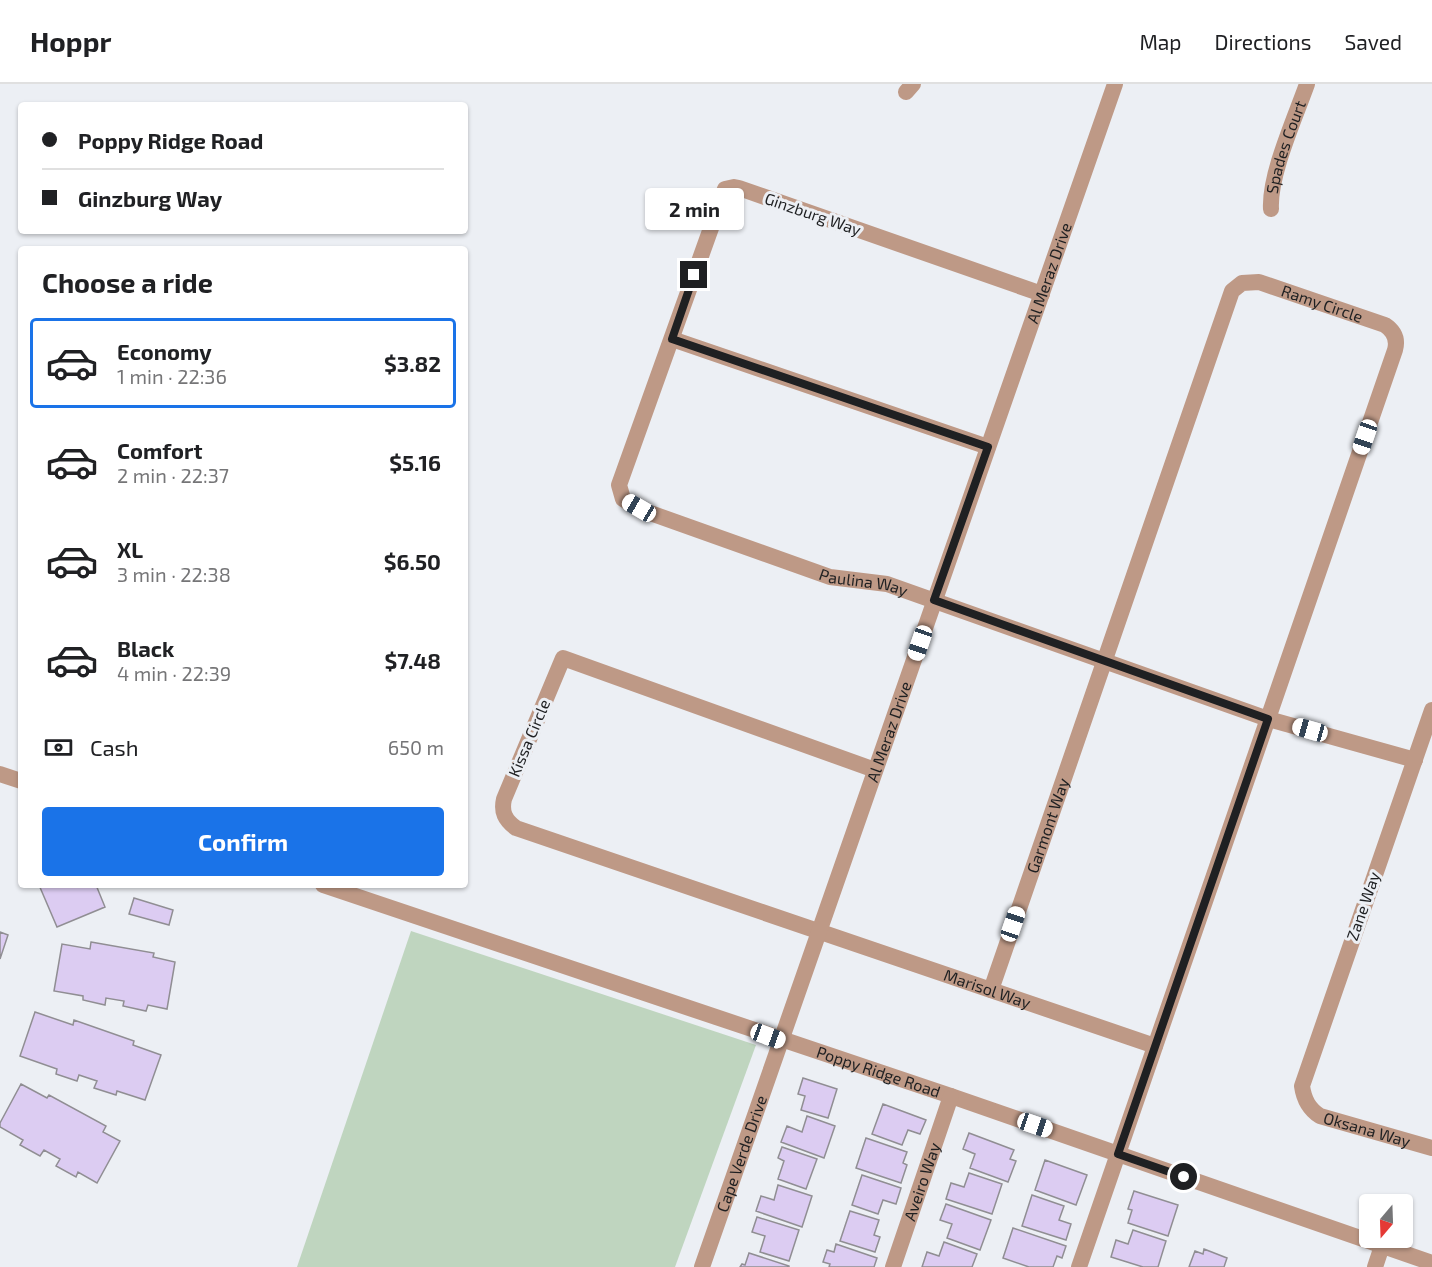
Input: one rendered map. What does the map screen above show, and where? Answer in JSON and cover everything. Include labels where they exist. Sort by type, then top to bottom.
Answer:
[{"type":"street","name":"Al Meraz Drive","points":[[781,1041],[1115,84]]},
{"type":"street","name":"Spades Court","points":[[1271,209],[1270,195],[1274,178],[1307,84]]},
{"type":"street","name":"Ginzburg Way","points":[[623,499],[619,485],[725,189],[734,187],[1042,294]]},
{"type":"street","name":"Ramy Circle","points":[[1104,660],[1232,291],[1242,283],[1259,282],[1385,325],[1396,338],[1395,350],[1268,719]]},
{"type":"street","points":[[672,339],[988,447]]},
{"type":"street","name":"Paulina Way","points":[[623,499],[639,508],[831,577],[887,584],[1268,719],[1415,760]]},
{"type":"street","name":"Kissa Circle","points":[[819,931],[516,828],[506,818],[504,799],[563,658],[875,770]]},
{"type":"street","name":"Garmont Way","points":[[990,990],[1104,660]]},
{"type":"street","name":"Zane Way","points":[[1306,1102],[1302,1086],[1303,1078],[1432,710]]},
{"type":"street","points":[[1079,1267],[1268,719]]},
{"type":"street","points":[[0,774],[18,780]]},
{"type":"street","name":"Poppy Ridge Road","points":[[332,888],[781,1041],[951,1096],[1359,1238]]},
{"type":"street","name":"Marisol Way","points":[[819,931],[1155,1046]]},
{"type":"street","name":"Cape Verde Drive","points":[[702,1267],[781,1041]]},
{"type":"street","name":"Aveiro Way","points":[[893,1267],[951,1096]]},
{"type":"street","name":"Oksana Way","points":[[1306,1102],[1320,1116],[1432,1148]]},
{"type":"street","points":[[1375,1267],[1381,1248]]},
{"type":"street","name":"Poppy Ridge Road","points":[[1388,1248],[1432,1263]]},
{"type":"green space","points":[[411,931],[756,1045],[675,1267],[297,1267]]},
{"type":"building","points":[[40,888],[97,888],[105,907],[57,927]]},
{"type":"building","points":[[134,898],[173,910],[169,925],[129,914]]},
{"type":"building","points":[[0,932],[8,935],[0,959]]},
{"type":"building","points":[[91,942],[154,953],[153,957],[175,962],[167,1009],[148,1005],[146,1011],[123,1006],[124,1001],[106,998],[105,1005],[83,1000],[83,996],[54,991],[62,944],[90,949]]},
{"type":"building","points":[[35,1012],[73,1025],[74,1020],[134,1041],[133,1045],[161,1055],[145,1100],[117,1091],[116,1095],[94,1088],[97,1081],[79,1075],[77,1081],[56,1074],[57,1069],[20,1056]]},
{"type":"building","points":[[803,1078],[837,1089],[828,1118],[801,1110],[805,1096],[798,1094]]},
{"type":"building","points":[[21,1084],[47,1098],[49,1095],[106,1126],[103,1132],[120,1141],[97,1183],[78,1172],[76,1177],[56,1166],[60,1159],[44,1150],[40,1156],[20,1145],[23,1140],[0,1127]]},
{"type":"building","points":[[883,1104],[926,1120],[920,1134],[908,1130],[902,1145],[872,1134]]},
{"type":"building","points":[[807,1116],[835,1126],[824,1158],[781,1142],[787,1126],[802,1132]]},
{"type":"building","points":[[969,1133],[1014,1150],[1010,1159],[1016,1161],[1008,1182],[970,1168],[975,1154],[963,1149]]},
{"type":"building","points":[[866,1138],[907,1152],[903,1163],[907,1165],[901,1183],[856,1168]]},
{"type":"building","points":[[782,1147],[817,1159],[806,1189],[778,1179],[784,1161],[778,1158]]},
{"type":"building","points":[[1045,1160],[1087,1175],[1076,1205],[1035,1190]]},
{"type":"building","points":[[969,1173],[1002,1184],[992,1214],[946,1199],[951,1183],[964,1187]]},
{"type":"building","points":[[862,1175],[901,1188],[896,1204],[883,1200],[878,1214],[852,1205]]},
{"type":"building","points":[[778,1185],[812,1196],[802,1227],[756,1211],[761,1196],[774,1200]]},
{"type":"building","points":[[1134,1191],[1178,1205],[1168,1236],[1128,1223],[1132,1210],[1128,1209]]},
{"type":"building","points":[[1032,1195],[1064,1206],[1059,1220],[1071,1224],[1066,1240],[1022,1226]]},
{"type":"building","points":[[946,1204],[991,1220],[980,1250],[947,1238],[952,1224],[940,1220]]},
{"type":"building","points":[[850,1211],[879,1220],[874,1235],[880,1237],[875,1252],[840,1241]]},
{"type":"building","points":[[757,1217],[799,1230],[789,1261],[760,1252],[765,1236],[752,1232]]},
{"type":"building","points":[[1013,1228],[1066,1246],[1062,1258],[1057,1256],[1053,1267],[1029,1267],[1003,1258]]},
{"type":"building","points":[[1133,1230],[1166,1241],[1158,1267],[1143,1267],[1111,1257],[1116,1240],[1128,1244]]},
{"type":"building","points":[[944,1242],[977,1254],[972,1267],[922,1267],[927,1252],[939,1256]]},
{"type":"building","points":[[836,1244],[877,1258],[874,1267],[829,1267],[830,1264],[823,1262],[827,1250],[834,1252]]},
{"type":"building","points":[[1204,1249],[1227,1258],[1224,1267],[1189,1267],[1195,1251],[1203,1254]]},
{"type":"building","points":[[749,1253],[789,1267],[740,1267],[742,1264],[745,1265]]},
{"type":"route","points":[[694,275],[672,339],[988,447],[934,600],[1268,719],[1118,1154],[1184,1177]]}]
